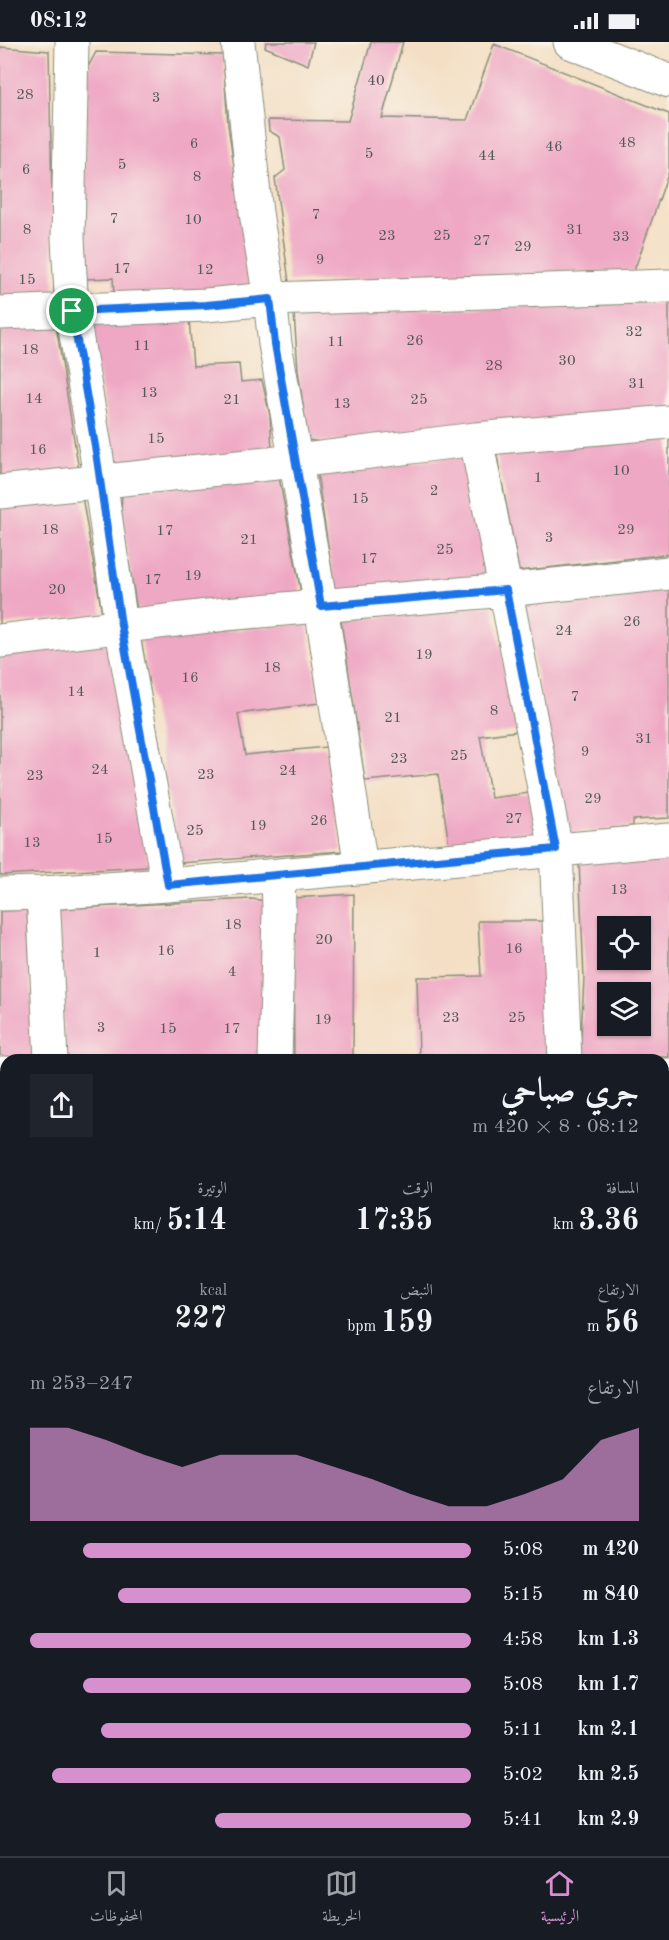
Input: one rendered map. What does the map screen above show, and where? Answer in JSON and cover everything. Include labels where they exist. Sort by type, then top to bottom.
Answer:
[{"type":"street","points":[[72,42],[68,238],[72,311],[121,625],[168,885]]},
{"type":"street","points":[[230,42],[275,344],[321,606],[361,867]]},
{"type":"street","points":[[570,42],[669,81]]},
{"type":"street","points":[[0,313],[206,305],[270,299],[669,286]]},
{"type":"street","points":[[0,492],[476,439],[669,423]]},
{"type":"street","points":[[476,439],[556,849],[565,1054]]},
{"type":"street","points":[[0,641],[225,614],[506,590],[669,573]]},
{"type":"street","points":[[0,894],[168,885],[669,840]]},
{"type":"street","points":[[275,1054],[278,876]]},
{"type":"street","points":[[43,893],[51,1054]]},
{"type":"building","points":[[266,42],[314,42],[308,65],[265,47]]},
{"type":"building","points":[[371,42],[403,42],[382,118],[467,120],[494,44],[669,114],[669,171],[634,271],[289,282],[275,178],[285,170],[280,137],[269,131],[268,120],[348,121]]},
{"type":"building","points":[[0,47],[49,51],[54,297],[0,299]]},
{"type":"building","points":[[96,52],[223,55],[228,125],[252,288],[114,295],[113,278],[85,279],[83,239],[87,69]]},
{"type":"building","points":[[669,303],[669,407],[321,442],[308,440],[298,370],[294,313]]},
{"type":"building","points":[[189,319],[193,366],[239,364],[241,382],[262,380],[270,416],[272,449],[114,466],[90,324]]},
{"type":"building","points":[[56,325],[79,471],[0,478],[0,327]]},
{"type":"building","points":[[669,436],[669,554],[519,571],[496,451]]},
{"type":"building","points":[[464,456],[488,575],[335,592],[317,473]]},
{"type":"building","points":[[279,477],[301,593],[137,610],[121,516],[122,491]]},
{"type":"building","points":[[82,496],[102,614],[0,625],[0,504]]},
{"type":"building","points":[[669,588],[669,818],[633,820],[633,826],[572,833],[562,824],[524,602]]},
{"type":"building","points":[[493,606],[517,731],[480,736],[491,798],[529,793],[537,837],[449,844],[438,774],[365,781],[341,621]]},
{"type":"building","points":[[307,623],[319,703],[238,714],[245,755],[326,747],[342,851],[180,863],[141,639]]},
{"type":"building","points":[[109,643],[149,867],[0,875],[0,655]]},
{"type":"building","points":[[669,854],[669,1054],[580,1054],[584,978],[579,861]]},
{"type":"building","points":[[354,894],[353,1054],[294,1054],[293,898]]},
{"type":"building","points":[[251,899],[267,901],[266,1054],[65,1054],[56,909]]},
{"type":"building","points":[[27,910],[31,983],[40,1054],[0,1054],[0,911]]},
{"type":"building","points":[[478,921],[546,921],[550,1054],[419,1054],[417,977],[481,976]]},
{"type":"route","points":[[270,299],[275,344],[321,606],[506,590],[556,849],[168,885],[121,625],[96,452],[72,311],[206,305],[270,299]]}]
